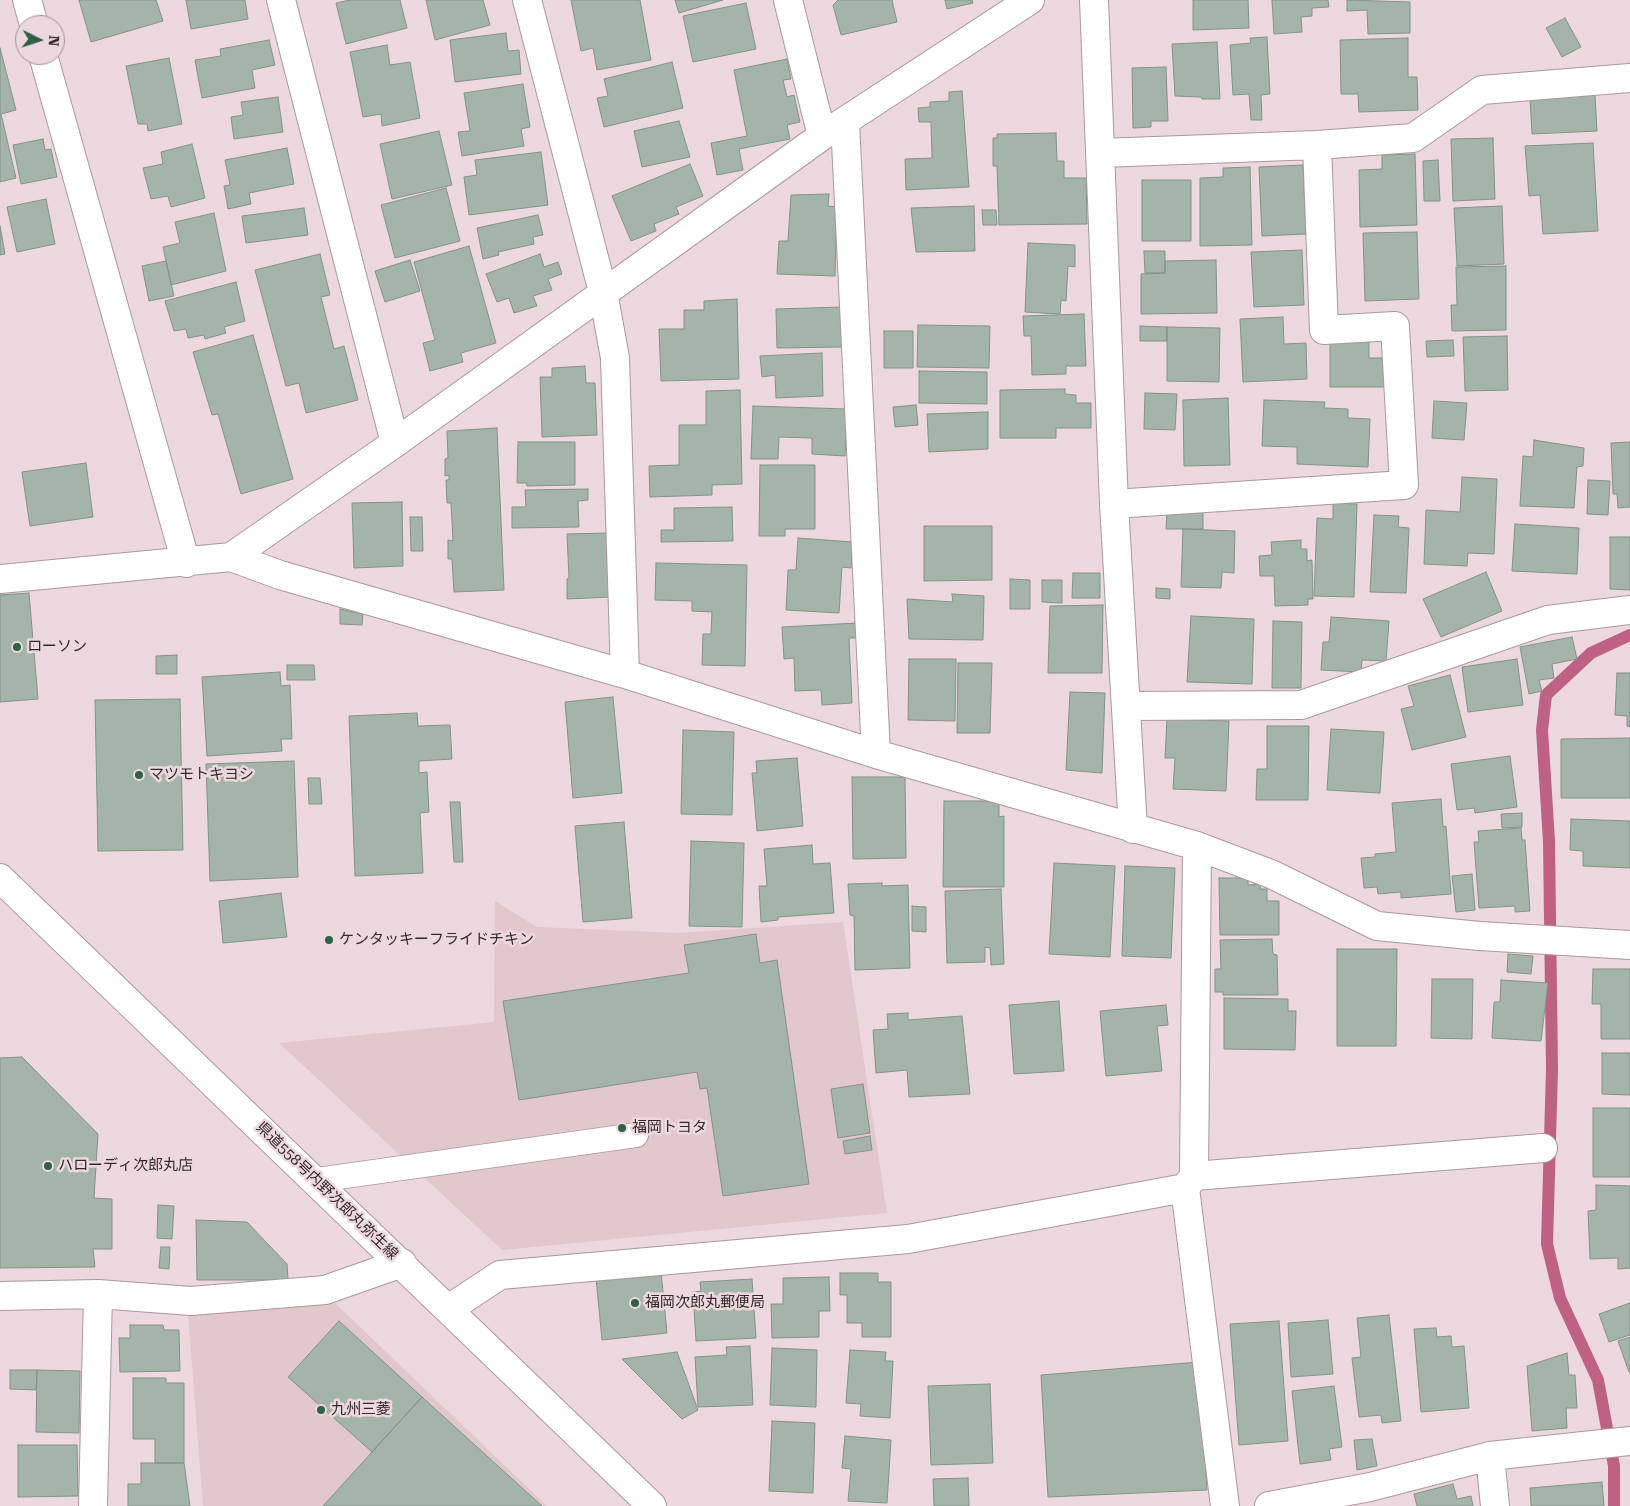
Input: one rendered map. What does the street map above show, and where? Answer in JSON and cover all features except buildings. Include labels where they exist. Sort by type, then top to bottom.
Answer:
[{"type":"street","points":[[27,0],[31,15]]},
{"type":"street","points":[[281,0],[394,443]]},
{"type":"street","points":[[527,0],[603,292],[615,358],[625,674]]},
{"type":"street","points":[[788,0],[822,136]]},
{"type":"street","points":[[0,579],[186,563],[231,557],[394,443],[822,136],[1030,0]]},
{"type":"street","points":[[1094,0],[1114,504],[1133,829]]},
{"type":"street","points":[[46,65],[186,563]]},
{"type":"street","points":[[1101,153],[1317,145],[1413,138],[1482,90],[1630,78]]},
{"type":"street","points":[[845,122],[876,754]]},
{"type":"street","points":[[1114,504],[1404,485],[1395,326],[1324,330],[1317,145]]},
{"type":"street","points":[[231,557],[280,576],[625,674],[876,754],[1197,846],[1271,874],[1377,926],[1498,937],[1630,945]]},
{"type":"street","points":[[1126,706],[1301,705],[1548,620],[1630,610]]},
{"type":"street","points":[[1197,846],[1189,1182],[1226,1506]]},
{"type":"street","name":"県道558号内野次郎丸弥生線","points":[[0,878],[450,1308],[652,1506]]},
{"type":"street","points":[[450,1308],[500,1275],[908,1239],[1189,1182],[1543,1148]]},
{"type":"street","points":[[0,1296],[98,1294],[191,1301],[325,1290],[402,1263]]},
{"type":"street","points":[[94,1506],[98,1294]]},
{"type":"street","points":[[1269,1506],[1370,1487],[1490,1456],[1627,1442]]},
{"type":"street","points":[[1490,1456],[1495,1506]]},
{"type":"lane","points":[[317,1180],[636,1135]]},
{"type":"shaded area","name":"福岡トヨタ","points":[[495,901],[537,927],[678,933],[843,922],[887,1213],[502,1250],[279,1043],[494,1022]]},
{"type":"shaded area","name":"九州三菱","points":[[335,1303],[547,1506],[203,1506],[188,1314]]},
{"type":"waterway","points":[[1614,1506],[1614,1466],[1598,1380],[1560,1298],[1547,1244],[1552,1069],[1549,841],[1542,730],[1546,695],[1591,653],[1630,635]]},
{"type":"place","name":"ローソン","points":[[17,647]]},
{"type":"place","name":"マツモトキヨシ","points":[[139,775]]},
{"type":"place","name":"ケンタッキーフライドチキン","points":[[329,940]]},
{"type":"place","name":"福岡トヨタ","points":[[622,1128]]},
{"type":"place","name":"ハローディ次郎丸店","points":[[48,1166]]},
{"type":"place","name":"福岡次郎丸郵便局","points":[[635,1303]]},
{"type":"place","name":"九州三菱","points":[[321,1410]]}]
